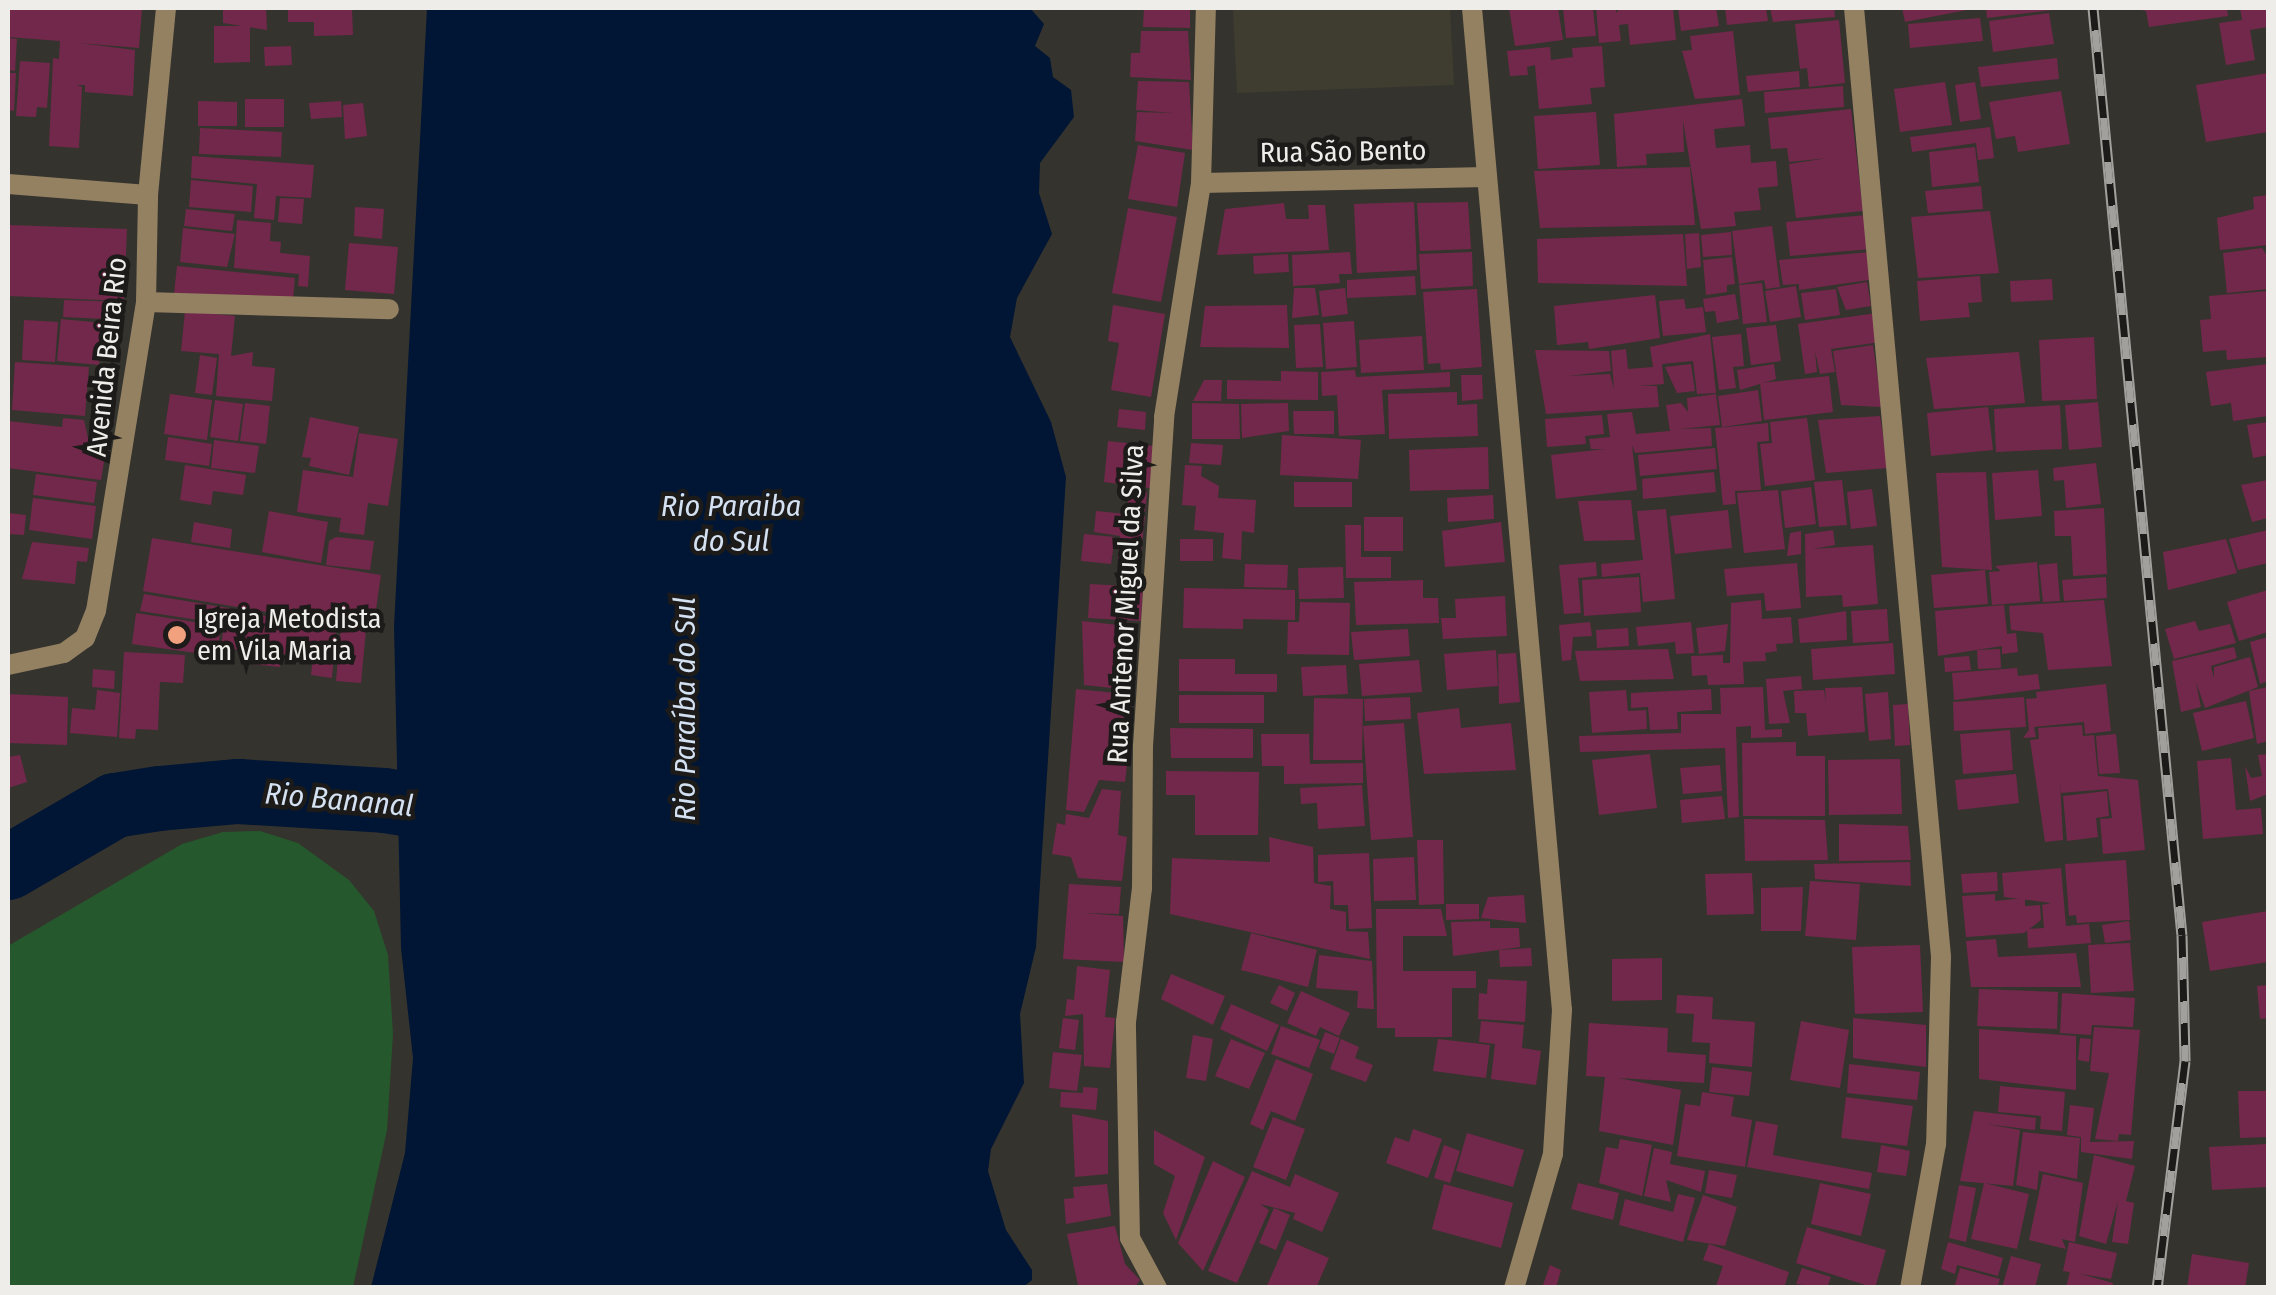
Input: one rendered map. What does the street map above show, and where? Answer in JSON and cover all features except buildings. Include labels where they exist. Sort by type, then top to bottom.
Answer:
[{"type":"street","name":"Avenida Beira Rio","points":[[12,663],[64,653],[91,627],[146,302],[148,195],[166,8]]},
{"type":"street","name":"Rua Antenor Miguel da Silva","points":[[1157,1288],[1130,1238],[1126,1022],[1142,888],[1159,495],[1178,313],[1201,182],[1206,8]]},
{"type":"street","points":[[1472,8],[1562,1010],[1553,1154],[1514,1288]]},
{"type":"street","points":[[1854,8],[1941,957],[1936,1144],[1910,1288]]},
{"type":"street","name":"Rua São Bento","points":[[1201,182],[1487,177]]},
{"type":"street","points":[[8,184],[148,195]]},
{"type":"street","points":[[146,302],[389,309]]},
{"type":"shaded area","points":[[1233,8],[1450,8],[1454,85],[1237,93]]},
{"type":"green space","points":[[260,831],[298,843],[349,880],[374,911],[388,955],[393,1034],[387,1130],[353,1287],[8,1287],[8,946],[182,844],[223,832]]},
{"type":"water","name":"Rio Paraiba do Sul","points":[[427,8],[1030,8],[1044,24],[1035,46],[1050,58],[1053,77],[1071,90],[1074,117],[1040,163],[1039,193],[1052,234],[1017,298],[1010,337],[1051,422],[1066,477],[1036,947],[1020,1014],[1024,1083],[991,1149],[988,1171],[1006,1230],[1032,1270],[1032,1280],[1023,1287],[371,1287],[405,1153],[413,1058],[401,948],[394,626]]},
{"type":"waterway","name":"Rio Bananal","points":[[8,867],[114,805],[159,798],[238,791],[384,800],[484,816]]},
{"type":"railway","points":[[2093,8],[2182,935],[2185,1061],[2157,1288]]},
{"type":"place","name":"Igreja Metodista em Vila Maria","points":[[177,635]]},
{"type":"water label","name":"Rio Paraíba do Sul","points":[[685,709]]}]
